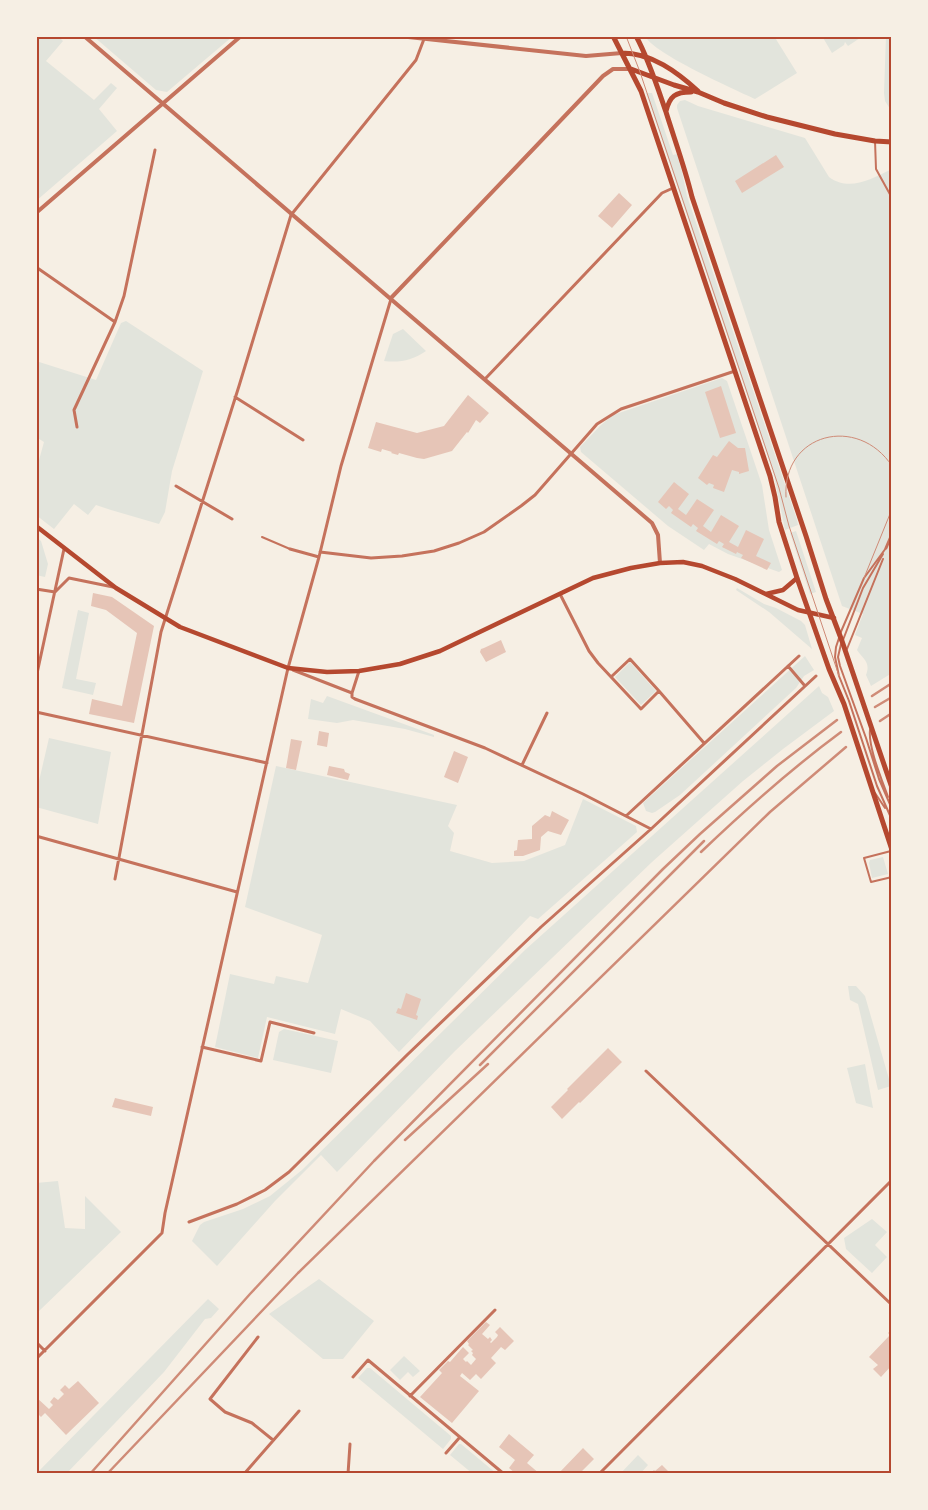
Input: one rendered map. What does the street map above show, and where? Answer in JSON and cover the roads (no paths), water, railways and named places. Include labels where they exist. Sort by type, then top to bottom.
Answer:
[{"type":"main road","points":[[613,36],[641,91],[770,476],[779,522],[797,578],[829,669],[847,702],[860,742],[871,787],[892,850]]},
{"type":"main road","points":[[636,36],[654,77],[666,112],[686,171],[692,198],[826,599],[871,723],[870,736],[892,788]]},
{"type":"main road","points":[[622,53],[634,53],[646,57],[680,75],[698,92]]},
{"type":"main road","points":[[631,69],[767,117],[835,134],[875,142],[892,142]]},
{"type":"main road","points":[[666,112],[668,103],[674,95],[698,92]]},
{"type":"main road","points":[[36,526],[116,588],[180,626],[288,668],[327,672],[359,671],[400,664],[440,651],[593,578],[660,563],[683,562],[702,566],[728,575],[798,610],[809,614],[834,618]]},
{"type":"main road","points":[[765,594],[783,590],[797,578]]},
{"type":"street","points":[[84,36],[652,523],[658,535],[660,563]]},
{"type":"street","points":[[36,213],[241,36]]},
{"type":"street","points":[[399,36],[586,56],[622,53]]},
{"type":"street","points":[[115,879],[161,632],[291,215],[416,60],[424,39]]},
{"type":"street","points":[[36,1359],[162,1233],[288,668],[320,555],[345,450],[391,298],[603,76],[613,69],[631,69]]},
{"type":"street","points":[[77,427],[74,410],[115,322],[124,296],[155,150]]},
{"type":"street","points":[[485,379],[662,193],[674,188]]},
{"type":"street","points":[[36,267],[115,322]]},
{"type":"street","points":[[290,549],[320,555],[371,558],[434,551],[459,543],[484,532],[535,495],[597,424],[621,408],[735,371]]},
{"type":"street","points":[[235,396],[303,440]]},
{"type":"street","points":[[176,486],[232,519]]},
{"type":"street","points":[[886,548],[892,534]]},
{"type":"street","points":[[36,678],[64,549]]},
{"type":"street","points":[[54,592],[69,578],[116,588]]},
{"type":"street","points":[[36,588],[54,592]]},
{"type":"street","points":[[560,593],[589,651],[640,708],[660,691]]},
{"type":"street","points":[[626,816],[799,656]]},
{"type":"street","points":[[611,677],[630,659],[704,743]]},
{"type":"street","points":[[788,666],[805,686]]},
{"type":"street","points":[[288,668],[352,693]]},
{"type":"street","points":[[359,671],[352,693],[354,699],[486,748],[651,829]]},
{"type":"street","points":[[189,1222],[237,1204],[264,1190],[289,1172],[407,1055],[541,927],[651,829],[816,676]]},
{"type":"street","points":[[36,712],[267,763]]},
{"type":"street","points":[[522,765],[547,713]]},
{"type":"street","points":[[36,836],[237,892]]},
{"type":"street","points":[[202,1047],[261,1060],[270,1022],[314,1033]]},
{"type":"street","points":[[646,1071],[892,1305]]},
{"type":"street","points":[[599,1474],[892,1180]]},
{"type":"street","points":[[410,1396],[495,1310]]},
{"type":"street","points":[[258,1337],[210,1399],[225,1412],[252,1423],[273,1440]]},
{"type":"street","points":[[36,1342],[45,1351]]},
{"type":"street","points":[[354,1378],[368,1360],[504,1474]]},
{"type":"street","points":[[244,1474],[299,1411]]},
{"type":"street","points":[[446,1453],[460,1437]]},
{"type":"street","points":[[348,1474],[350,1444]]},
{"type":"lane","points":[[875,142],[876,169],[892,198]]},
{"type":"lane","points":[[262,537],[290,549]]},
{"type":"lane","points":[[847,702],[835,660],[836,647],[864,578],[886,548]]},
{"type":"lane","points":[[886,548],[863,588],[842,641],[838,662],[870,736],[892,809]]},
{"type":"lane","points":[[846,652],[878,573],[886,548]]},
{"type":"lane","points":[[860,742],[892,820]]},
{"type":"lane","points":[[871,787],[888,812]]},
{"type":"lane","points":[[892,850],[864,858],[871,882],[892,877]]},
{"type":"tram line","points":[[626,36],[640,72],[779,488],[789,526],[839,676]]},
{"type":"tram line","points":[[786,497],[788,475],[796,458],[809,445],[825,438],[842,436],[861,440],[878,450],[892,466]]},
{"type":"tram line","points":[[864,578],[892,509]]},
{"type":"railway","points":[[872,696],[892,683]]},
{"type":"railway","points":[[875,707],[892,697]]},
{"type":"railway","points":[[880,721],[892,713]]},
{"type":"railway","points":[[90,1474],[250,1294],[374,1161],[663,869],[777,766],[837,720]]},
{"type":"railway","points":[[701,852],[769,790],[841,732]]},
{"type":"railway","points":[[107,1474],[298,1273],[770,812],[846,747]]},
{"type":"railway","points":[[480,1065],[704,841]]},
{"type":"railway","points":[[405,1140],[488,1064]]}]
